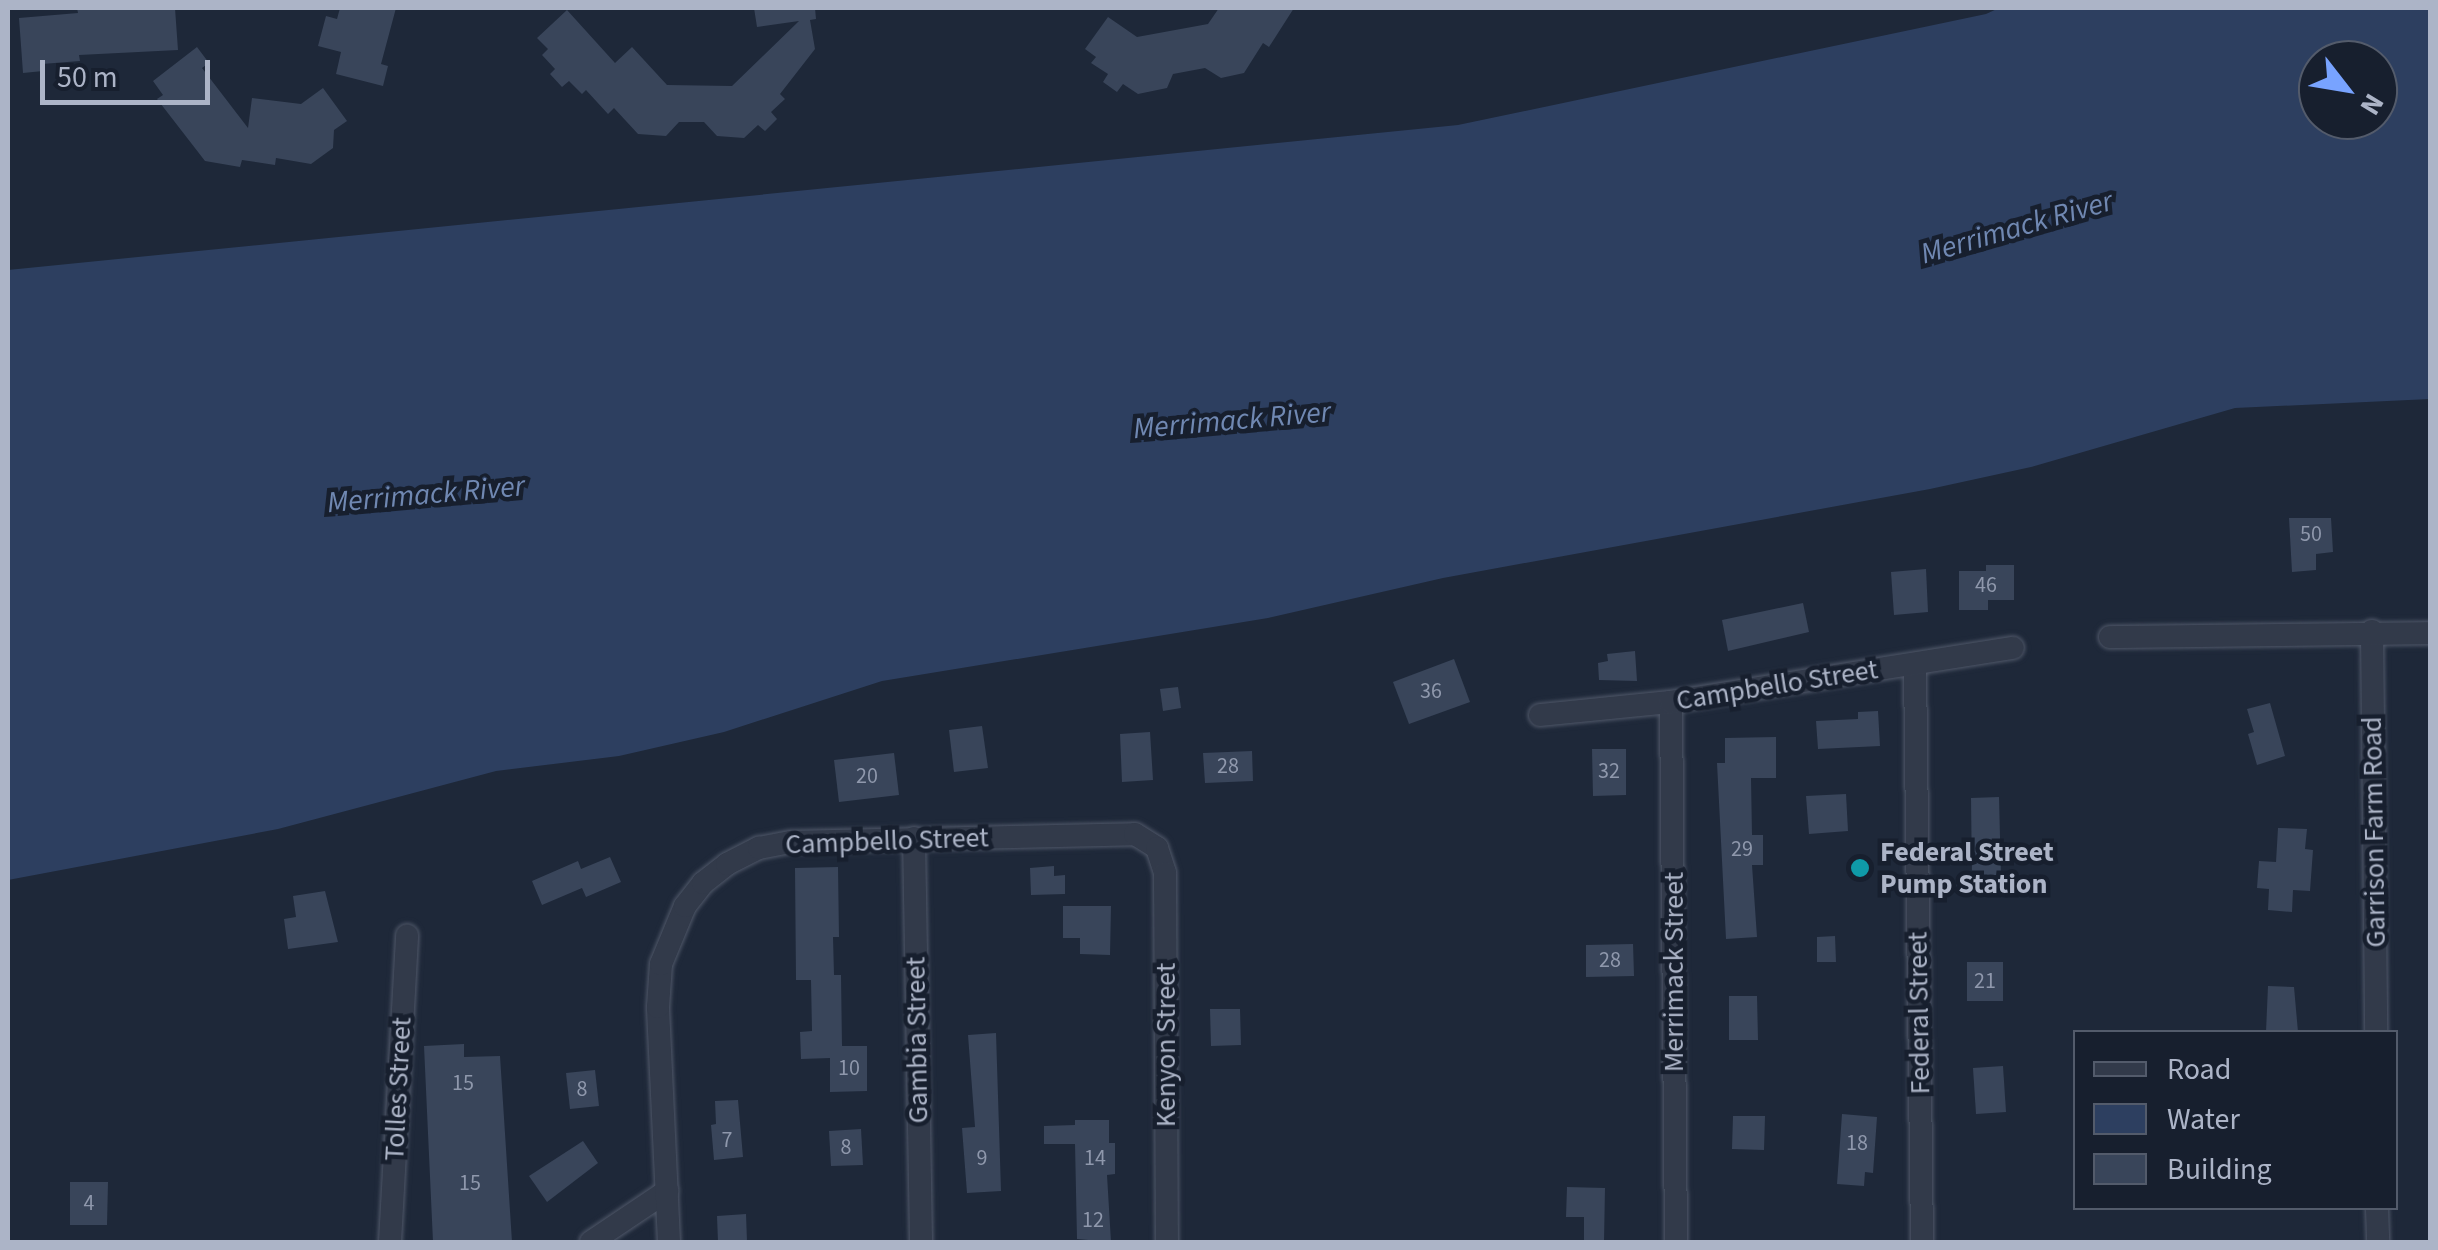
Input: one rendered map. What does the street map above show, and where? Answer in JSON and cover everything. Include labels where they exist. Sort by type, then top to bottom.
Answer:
[{"type":"street","name":"Garrison Farm Road","points":[[2372,631],[2376,1030]]},
{"type":"street","points":[[2110,637],[2430,633]]},
{"type":"street","name":"Campbello Street","points":[[1540,715],[1671,702],[2013,648]]},
{"type":"street","name":"Federal Street","points":[[1915,664],[1922,1242]]},
{"type":"street","name":"Merrimack Street","points":[[1671,702],[1676,1242]]},
{"type":"street","name":"Campbello Street","points":[[669,1242],[660,978],[670,935],[685,906],[726,864],[759,848],[791,842],[1135,834],[1156,848]]},
{"type":"street","name":"Gambia Street","points":[[914,838],[921,1242]]},
{"type":"street","name":"Kenyon Street","points":[[1156,848],[1164,873],[1167,1242]]},
{"type":"street","name":"Tolles Street","points":[[390,1242],[407,935]]},
{"type":"street","points":[[591,1242],[666,1191]]},
{"type":"street","points":[[2378,1210],[2378,1242]]},
{"type":"water","name":"Merrimack River","points":[[1999,8],[2430,8],[2430,399],[2235,408],[2031,467],[1930,489],[1443,578],[1268,618],[882,681],[724,732],[619,756],[496,771],[278,829],[8,880],[8,270],[1458,125],[1986,14]]},
{"type":"building","points":[[77,8],[175,8],[178,50],[79,55],[80,61],[42,64],[43,71],[23,73],[19,18],[78,13]]},
{"type":"building","points":[[340,8],[396,8],[381,64],[388,66],[383,86],[336,74],[341,52],[318,46],[326,16],[337,19]]},
{"type":"building","points":[[754,8],[815,8],[816,19],[810,20],[815,49],[780,94],[785,99],[771,112],[777,119],[765,131],[758,125],[744,138],[717,136],[704,122],[679,122],[666,136],[638,134],[614,108],[608,114],[586,90],[582,94],[569,81],[562,87],[550,74],[555,69],[542,55],[548,49],[537,38],[567,10],[615,63],[632,47],[667,85],[732,86],[799,21],[757,27]]},
{"type":"building","points":[[1219,8],[1294,8],[1269,47],[1263,43],[1244,73],[1221,78],[1205,68],[1173,74],[1167,88],[1138,94],[1123,84],[1117,92],[1103,82],[1108,74],[1091,63],[1096,57],[1085,49],[1108,17],[1137,37],[1208,24]]},
{"type":"building","points":[[197,47],[209,63],[202,68],[248,128],[252,98],[301,104],[323,88],[347,121],[334,130],[333,148],[311,164],[276,158],[275,165],[242,160],[240,167],[205,161],[157,99],[163,95],[153,81]]},
{"type":"building","points":[[2289,518],[2331,518],[2333,552],[2316,554],[2316,570],[2292,572]]},
{"type":"building","points":[[1986,565],[2014,565],[2014,600],[1988,600],[1988,610],[1959,610],[1959,571],[1986,571]]},
{"type":"building","points":[[1926,569],[1928,612],[1894,615],[1891,572]]},
{"type":"building","points":[[1803,603],[1809,632],[1728,651],[1722,620]]},
{"type":"building","points":[[1635,651],[1637,681],[1599,680],[1598,663],[1608,661],[1607,654]]},
{"type":"building","points":[[1454,659],[1470,702],[1409,724],[1393,682]]},
{"type":"building","points":[[1178,687],[1181,708],[1163,711],[1160,689]]},
{"type":"building","points":[[2270,703],[2285,756],[2257,765],[2248,734],[2254,732],[2247,709]]},
{"type":"building","points":[[1878,711],[1880,746],[1818,749],[1816,721],[1858,719],[1858,712]]},
{"type":"building","points":[[982,726],[988,768],[954,772],[949,730]]},
{"type":"building","points":[[1150,732],[1153,780],[1122,782],[1120,734]]},
{"type":"building","points":[[1776,737],[1776,778],[1751,778],[1752,835],[1763,835],[1763,865],[1752,865],[1757,937],[1726,939],[1717,763],[1725,763],[1725,738]]},
{"type":"building","points":[[1592,749],[1626,749],[1626,795],[1593,796]]},
{"type":"building","points":[[1252,751],[1253,781],[1205,783],[1203,753]]},
{"type":"building","points":[[894,753],[899,795],[839,802],[834,760]]},
{"type":"building","points":[[1846,794],[1848,831],[1809,834],[1806,796]]},
{"type":"building","points":[[1999,797],[2001,877],[1972,877],[1971,798]]},
{"type":"building","points":[[2278,828],[2307,829],[2305,849],[2313,850],[2310,891],[2293,890],[2292,912],[2268,910],[2269,889],[2257,888],[2259,861],[2276,862]]},
{"type":"building","points":[[610,857],[621,882],[586,897],[582,888],[542,905],[532,881],[578,861],[581,869]]},
{"type":"building","points":[[1054,866],[1054,876],[1065,875],[1065,894],[1031,895],[1030,868]]},
{"type":"building","points":[[838,867],[839,937],[833,937],[834,975],[841,975],[842,1046],[867,1046],[867,1091],[830,1092],[830,1058],[801,1059],[800,1032],[812,1031],[811,980],[796,980],[795,868]]},
{"type":"building","points":[[325,891],[338,942],[288,949],[284,919],[296,917],[293,896]]},
{"type":"building","points":[[1063,906],[1111,906],[1110,955],[1080,954],[1080,938],[1063,938]]},
{"type":"building","points":[[1835,936],[1836,962],[1817,962],[1817,937]]},
{"type":"building","points":[[1633,944],[1634,976],[1586,977],[1586,945]]},
{"type":"building","points":[[1967,962],[2003,962],[2003,1001],[1967,1001]]},
{"type":"building","points":[[2268,986],[2294,987],[2298,1030],[2266,1030]]},
{"type":"building","points":[[1729,996],[1757,996],[1758,1040],[1729,1040]]},
{"type":"building","points":[[1210,1009],[1240,1009],[1241,1045],[1211,1046]]},
{"type":"building","points":[[996,1033],[1001,1191],[967,1193],[962,1128],[975,1127],[968,1035]]},
{"type":"building","points":[[464,1044],[464,1057],[500,1056],[512,1242],[433,1242],[424,1046]]},
{"type":"building","points":[[2003,1066],[2006,1112],[1976,1114],[1973,1068]]},
{"type":"building","points":[[595,1070],[599,1106],[570,1109],[566,1073]]},
{"type":"building","points":[[738,1100],[743,1157],[714,1160],[711,1125],[716,1124],[715,1101]]},
{"type":"building","points":[[1842,1114],[1877,1117],[1873,1173],[1865,1172],[1864,1186],[1837,1184]]},
{"type":"building","points":[[1733,1116],[1765,1116],[1764,1150],[1732,1149]]},
{"type":"building","points":[[1075,1120],[1109,1120],[1109,1143],[1115,1143],[1115,1174],[1107,1175],[1111,1242],[1077,1239],[1075,1144],[1044,1144],[1044,1126],[1075,1125]]},
{"type":"building","points":[[861,1129],[863,1165],[831,1166],[829,1131]]},
{"type":"building","points":[[583,1141],[598,1163],[547,1202],[529,1176]]},
{"type":"building","points":[[70,1182],[108,1182],[107,1225],[70,1225]]},
{"type":"building","points":[[1567,1187],[1605,1188],[1604,1242],[1584,1242],[1584,1217],[1566,1217]]},
{"type":"building","points":[[746,1214],[747,1242],[718,1242],[717,1216]]},
{"type":"place","name":"Federal Street Pump Station","points":[[1860,868]]}]
